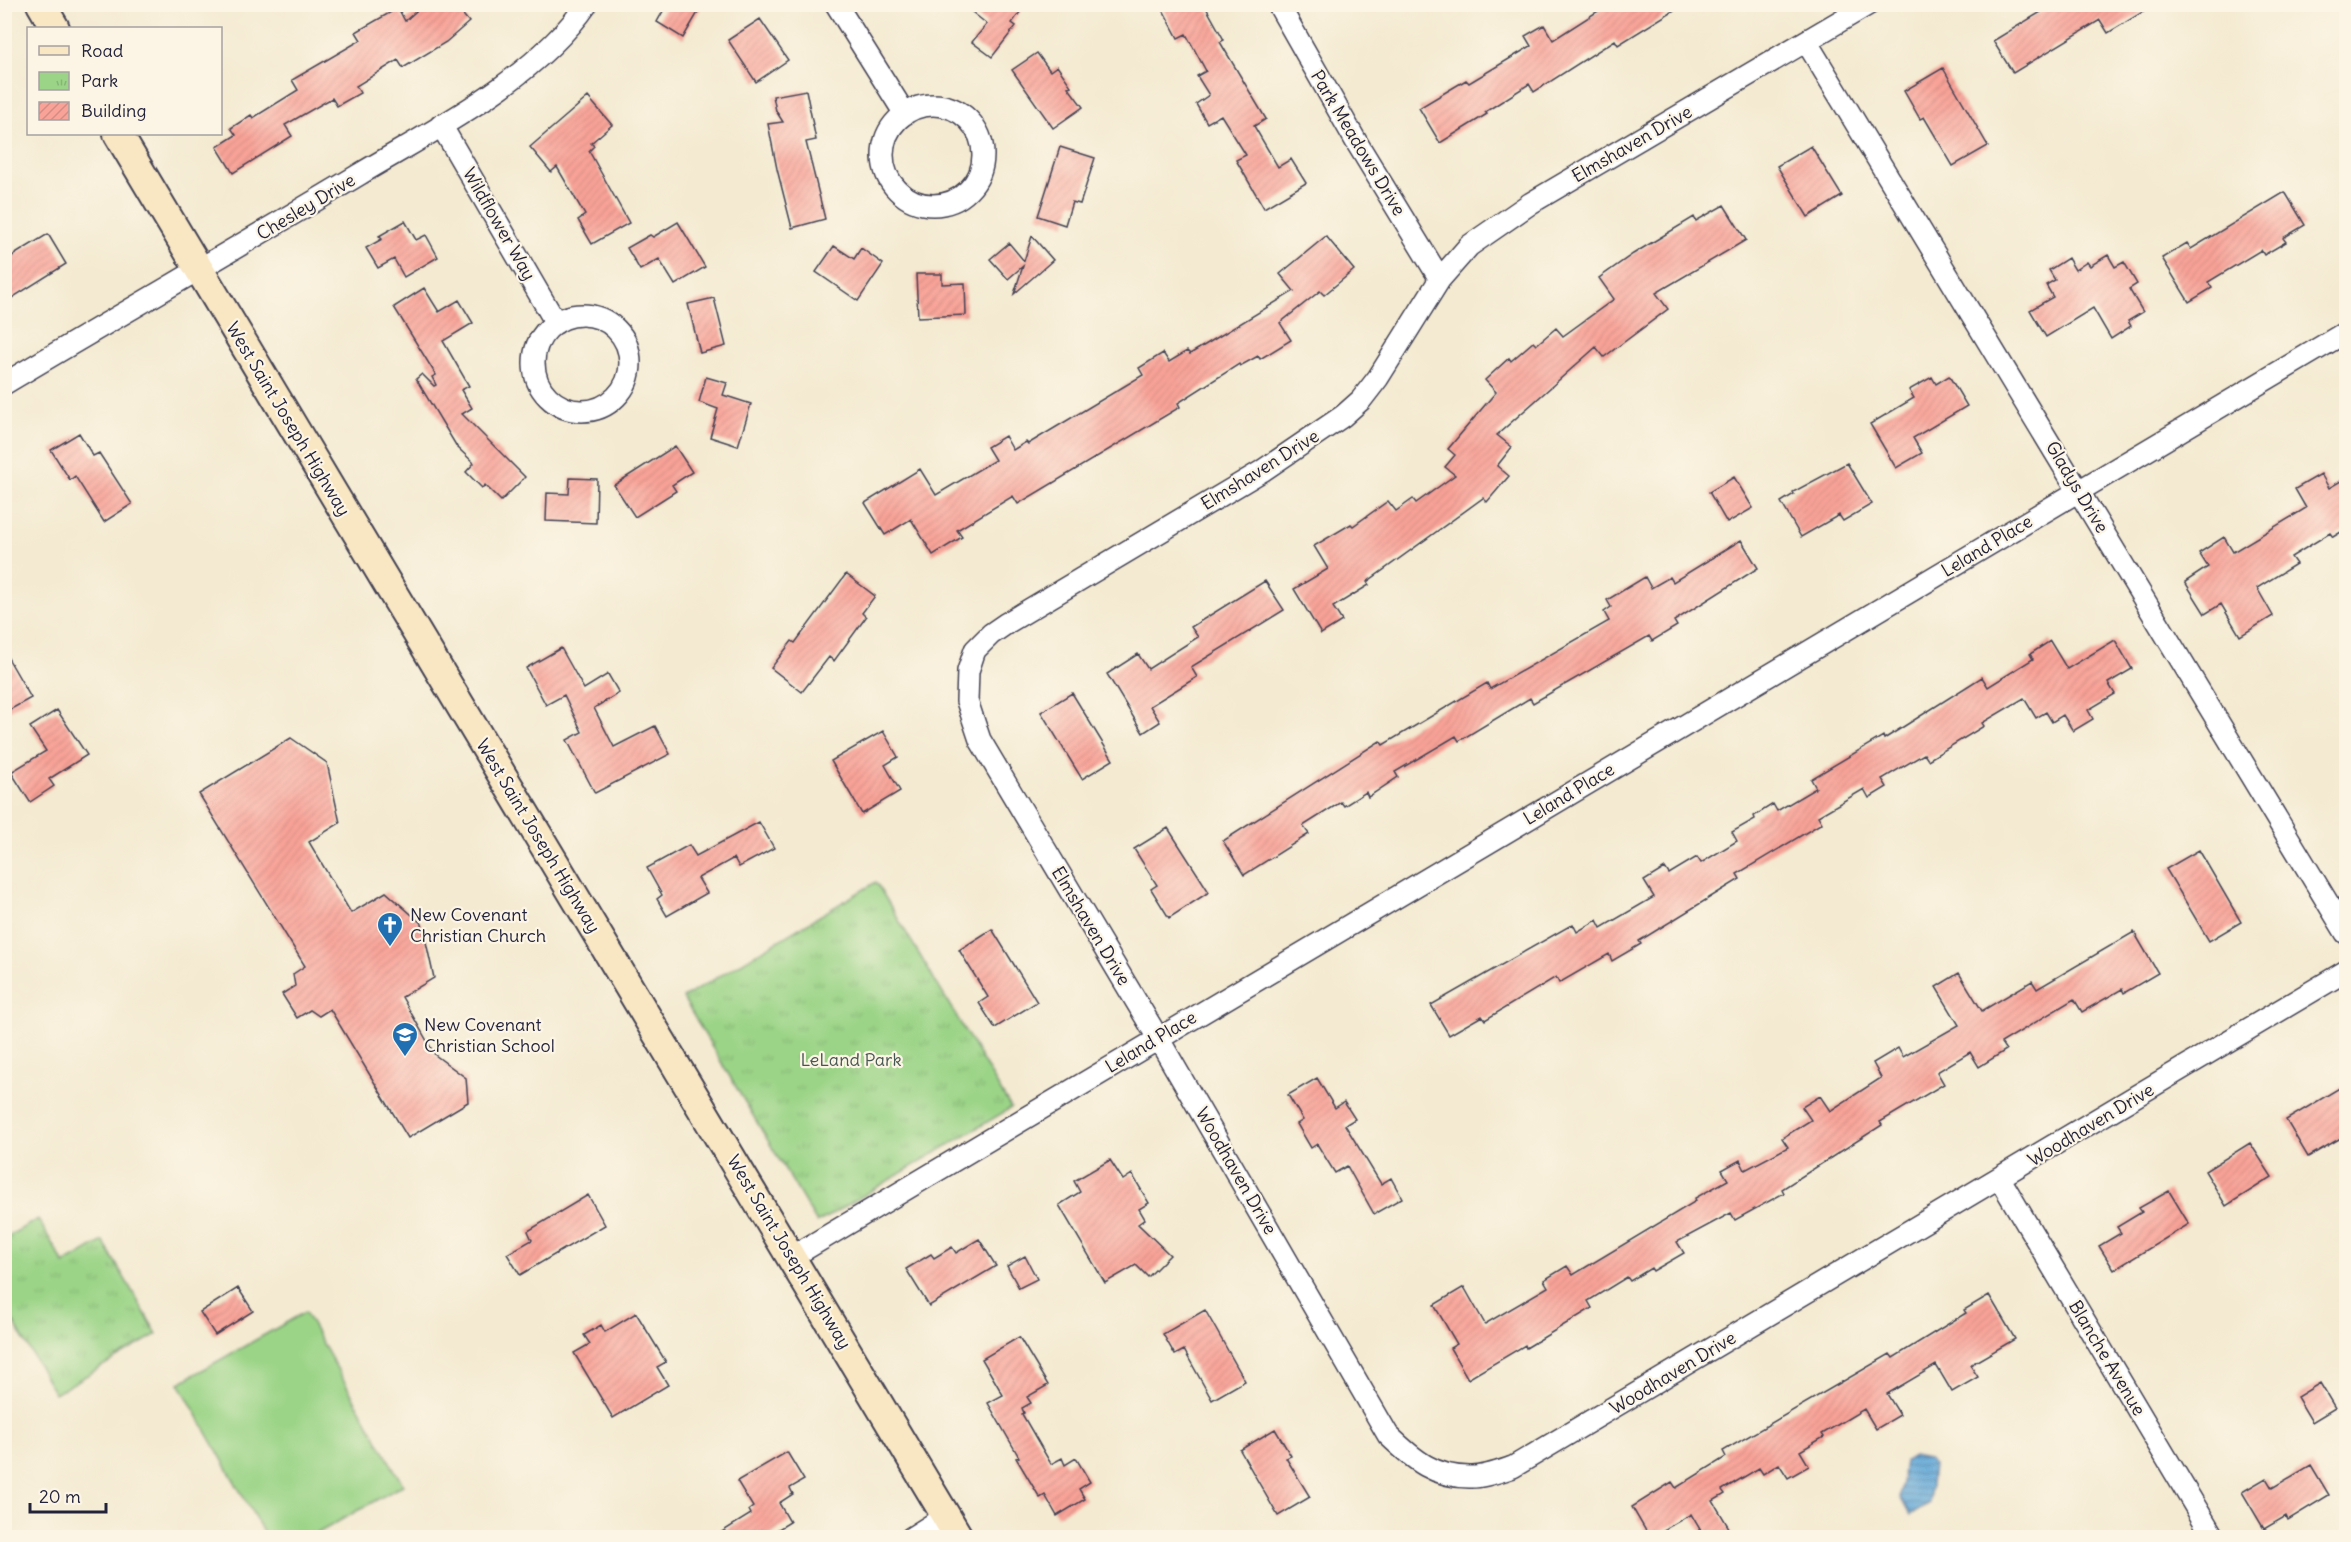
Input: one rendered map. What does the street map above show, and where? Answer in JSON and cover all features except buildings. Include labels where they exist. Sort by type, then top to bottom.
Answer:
[{"type":"street","points":[[41,4],[54,27]]},
{"type":"street","name":"Chesley Drive","points":[[4,384],[199,270],[514,79],[576,21],[587,4]]},
{"type":"street","points":[[836,4],[905,114]]},
{"type":"street","name":"Park Meadows Drive","points":[[1278,4],[1352,134],[1440,279]]},
{"type":"street","name":"Elmshaven Drive","points":[[1158,1038],[980,740],[966,701],[968,670],[975,650],[1007,623],[1262,471],[1343,416],[1361,400],[1378,378],[1440,279],[1468,246],[1531,203],[1869,4]]},
{"type":"street","name":"Gladys Drive","points":[[1806,42],[2346,933]]},
{"type":"street","points":[[936,105],[951,108],[966,117],[976,129],[982,145],[983,161],[978,177],[969,190],[955,200],[939,205],[923,204],[907,198],[895,187],[886,173],[883,157],[885,140],[893,125],[905,114],[919,107],[936,105]]},
{"type":"street","name":"Wildflower Way","points":[[441,125],[556,323]]},
{"type":"street","name":"West Saint Joseph Highway","points":[[119,135],[952,1527]]},
{"type":"street","points":[[586,315],[601,319],[614,327],[623,339],[630,361],[626,383],[617,396],[605,405],[590,410],[574,410],[559,405],[546,394],[538,380],[534,364],[537,348],[544,334],[556,323],[570,316],[586,315]]},
{"type":"street","name":"Leland Place","points":[[792,1257],[2346,332]]},
{"type":"street","name":"Woodhaven Drive","points":[[1158,1038],[1388,1435],[1412,1458],[1442,1474],[1474,1478],[1513,1467],[2346,971]]},
{"type":"street","name":"Blanche Avenue","points":[[2000,1179],[2214,1538]]},
{"type":"street","points":[[911,1538],[952,1527]]},
{"type":"green space","name":"LeLand Park","points":[[876,882],[1011,1108],[817,1223],[683,998]]},
{"type":"green space","points":[[38,1219],[64,1264],[103,1241],[157,1334],[55,1394],[5,1307],[5,1238]]},
{"type":"green space","points":[[305,1312],[403,1485],[311,1537],[266,1537],[179,1383]]},
{"type":"water","points":[[1913,1456],[1928,1459],[1933,1466],[1929,1503],[1910,1515],[1900,1497],[1905,1461]]},
{"type":"place","name":"New Covenant Christian Church","points":[[390,948]]},
{"type":"place","name":"New Covenant Christian School","points":[[405,1058]]}]
